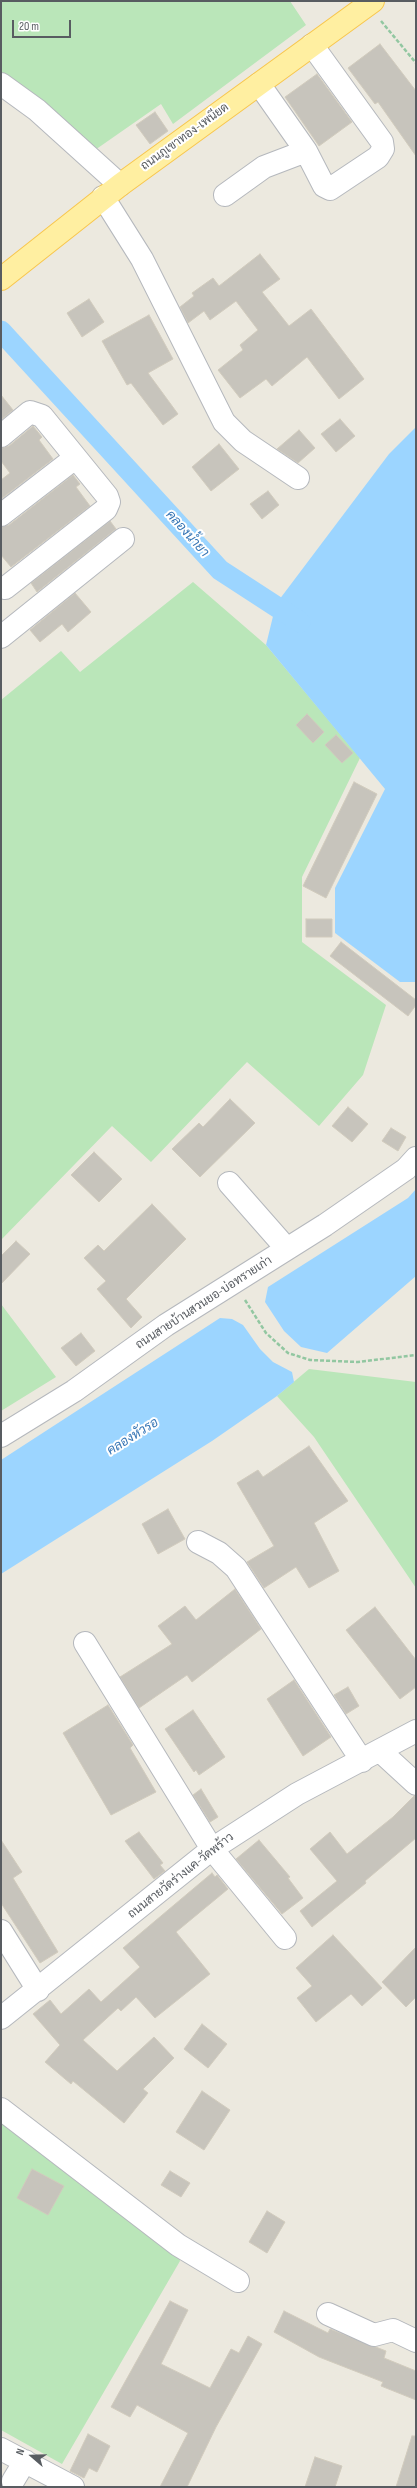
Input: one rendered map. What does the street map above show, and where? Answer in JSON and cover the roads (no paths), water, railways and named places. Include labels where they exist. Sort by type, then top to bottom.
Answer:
[{"type":"main road","name":"ถนนภูเขาทอง-เพนียด","points":[[1,279],[120,184],[371,3]]},
{"type":"street","points":[[259,84],[306,151],[324,186],[330,189],[378,157],[383,150],[382,142],[312,45]]},
{"type":"street","points":[[1,84],[37,110],[120,184]]},
{"type":"street","points":[[225,195],[264,167],[306,151]]},
{"type":"street","points":[[103,198],[142,258],[224,422],[243,441],[298,478]]},
{"type":"street","points":[[1,436],[30,412],[36,412],[42,416],[107,496],[109,502],[106,509],[3,586],[26,614]]},
{"type":"street","points":[[1,515],[75,458]]},
{"type":"street","points":[[1,637],[26,614],[123,539]]},
{"type":"street","name":"ถนนสายบ้านสวนยอ-บ่อทรายเก่า","points":[[1,1436],[74,1391],[166,1325],[287,1249],[411,1164]]},
{"type":"street","points":[[229,1184],[287,1249]]},
{"type":"street","points":[[198,1542],[219,1553],[236,1568],[362,1761]]},
{"type":"street","points":[[85,1643],[212,1849],[285,1938]]},
{"type":"street","name":"ถนนสายวัดร่างแค-วัดพร้าว","points":[[1,2018],[38,1990],[212,1849],[297,1794],[362,1761],[416,1731]]},
{"type":"street","points":[[380,1750],[416,1784]]},
{"type":"street","points":[[1,1931],[38,1990]]},
{"type":"street","points":[[1,2109],[178,2245],[238,2281]]},
{"type":"street","points":[[328,2314],[374,2335],[393,2330],[416,2341]]},
{"type":"street","points":[[1,2448],[73,2487]]},
{"type":"street","points":[[13,2481],[25,2461]]},
{"type":"water","points":[[416,427],[416,982],[400,982],[335,933],[335,888],[385,789],[266,645],[276,604],[389,454]]},
{"type":"water","points":[[416,1189],[416,1276],[327,1353],[301,1347],[284,1331],[265,1302],[268,1287],[408,1198]]},
{"type":"water","name":"คลองหัวรอ","points":[[220,1318],[232,1319],[243,1325],[260,1349],[273,1362],[292,1372],[294,1382],[277,1396],[212,1441],[1,1574],[1,1460]]},
{"type":"waterway","name":"คลองน้ำยา","points":[[1,331],[220,570],[300,622]]}]
